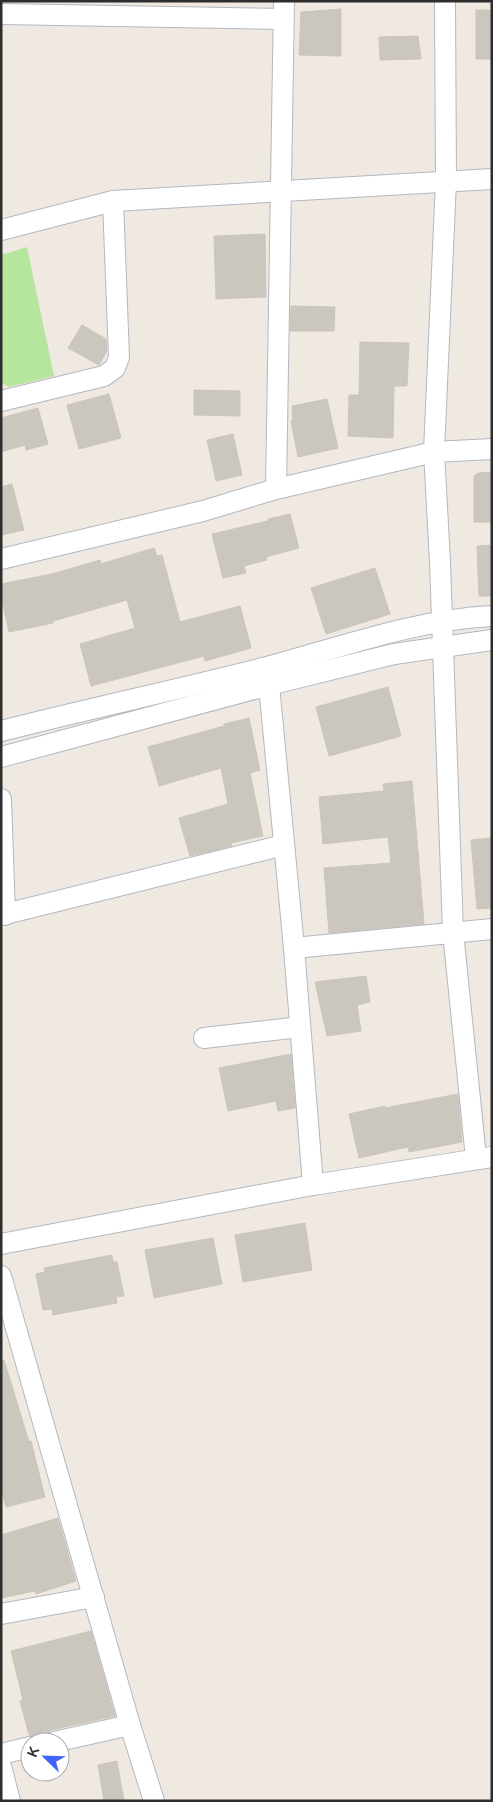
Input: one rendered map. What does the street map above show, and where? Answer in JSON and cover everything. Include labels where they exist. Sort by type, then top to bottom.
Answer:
[{"type":"street","points":[[1,1244],[313,1185],[484,1158],[454,932],[434,452],[446,181],[445,1]]},
{"type":"street","points":[[1,14],[284,10],[276,489]]},
{"type":"street","points":[[1,230],[113,201],[492,179]]},
{"type":"street","points":[[1,401],[104,376],[115,368],[119,357],[113,201]]},
{"type":"street","points":[[1,559],[203,512],[276,489],[434,452],[492,449]]},
{"type":"street","points":[[1,731],[263,668],[373,637],[441,621],[492,616]]},
{"type":"street","points":[[1,757],[268,685],[394,654],[492,640]]},
{"type":"street","points":[[268,685],[294,948],[313,1185]]},
{"type":"street","points":[[1,799],[3,915],[284,845]]},
{"type":"street","points":[[294,948],[492,929]]},
{"type":"street","points":[[204,1038],[300,1026]]},
{"type":"street","points":[[1,1276],[9,1330],[94,1597],[130,1725],[154,1801]]},
{"type":"street","points":[[1,1614],[94,1597]]},
{"type":"street","points":[[70,1738],[130,1725]]},
{"type":"street","points":[[1,1754],[20,1749]]},
{"type":"street","points":[[1,1766],[10,1801]]},
{"type":"green space","points":[[27,247],[54,376],[9,387],[1,383],[1,255]]},
{"type":"building","points":[[341,9],[341,56],[299,55],[301,12]]},
{"type":"building","points":[[476,10],[492,10],[492,59],[476,59]]},
{"type":"building","points":[[418,36],[421,59],[380,60],[379,37]]},
{"type":"building","points":[[265,234],[266,297],[216,299],[214,236]]},
{"type":"building","points":[[291,306],[335,307],[334,331],[290,331]]},
{"type":"building","points":[[82,325],[106,339],[107,351],[99,365],[68,348]]},
{"type":"building","points":[[360,342],[409,343],[407,386],[394,386],[393,438],[348,436],[349,395],[359,395]]},
{"type":"building","points":[[194,390],[240,391],[240,416],[194,415]]},
{"type":"building","points":[[109,394],[121,438],[79,449],[67,405]]},
{"type":"building","points":[[327,399],[338,448],[298,457],[291,421],[293,421],[292,406]]},
{"type":"building","points":[[38,408],[48,444],[26,450],[25,445],[1,452],[1,418]]},
{"type":"building","points":[[233,434],[242,475],[216,481],[207,440]]},
{"type":"building","points":[[492,472],[492,522],[474,522],[474,476],[479,473]]},
{"type":"building","points":[[12,484],[24,530],[1,535],[1,487]]},
{"type":"building","points":[[290,514],[299,548],[266,557],[267,560],[244,566],[246,573],[223,578],[212,534]]},
{"type":"building","points":[[492,545],[492,596],[479,596],[477,546]]},
{"type":"building","points":[[154,548],[157,556],[162,555],[180,622],[240,606],[251,648],[205,661],[204,656],[91,686],[80,644],[135,628],[127,600],[53,621],[53,623],[9,632],[1,595],[1,584],[52,574],[100,560],[101,564]]},
{"type":"building","points":[[375,568],[390,614],[326,634],[311,588]]},
{"type":"building","points":[[388,687],[401,736],[329,756],[316,707]]},
{"type":"building","points":[[249,718],[260,770],[250,773],[263,836],[231,843],[232,846],[190,856],[179,818],[228,804],[221,768],[159,786],[148,747]]},
{"type":"building","points":[[412,781],[424,924],[329,933],[324,868],[391,863],[388,837],[323,844],[319,797],[384,791],[383,784]]},
{"type":"building","points":[[492,838],[492,908],[477,909],[471,840]]},
{"type":"building","points":[[366,976],[370,1002],[357,1005],[361,1031],[327,1036],[315,982]]},
{"type":"building","points":[[291,1054],[295,1108],[278,1111],[276,1101],[228,1111],[219,1068]]},
{"type":"building","points":[[458,1094],[462,1142],[409,1152],[408,1147],[359,1158],[349,1114]]},
{"type":"building","points":[[305,1223],[312,1270],[243,1282],[235,1235]]},
{"type":"building","points":[[213,1238],[222,1284],[154,1298],[145,1250]]},
{"type":"building","points":[[112,1255],[113,1262],[117,1262],[124,1296],[116,1297],[117,1303],[53,1315],[52,1309],[43,1310],[36,1274],[45,1272],[44,1268]]},
{"type":"building","points":[[4,1360],[29,1442],[31,1441],[45,1497],[6,1507],[1,1488],[1,1361]]},
{"type":"building","points":[[58,1518],[76,1581],[36,1594],[35,1591],[1,1598],[1,1535]]},
{"type":"building","points":[[91,1631],[115,1716],[49,1732],[28,1732],[20,1701],[23,1700],[11,1651]]},
{"type":"building","points":[[117,1761],[124,1801],[104,1801],[98,1765]]}]
